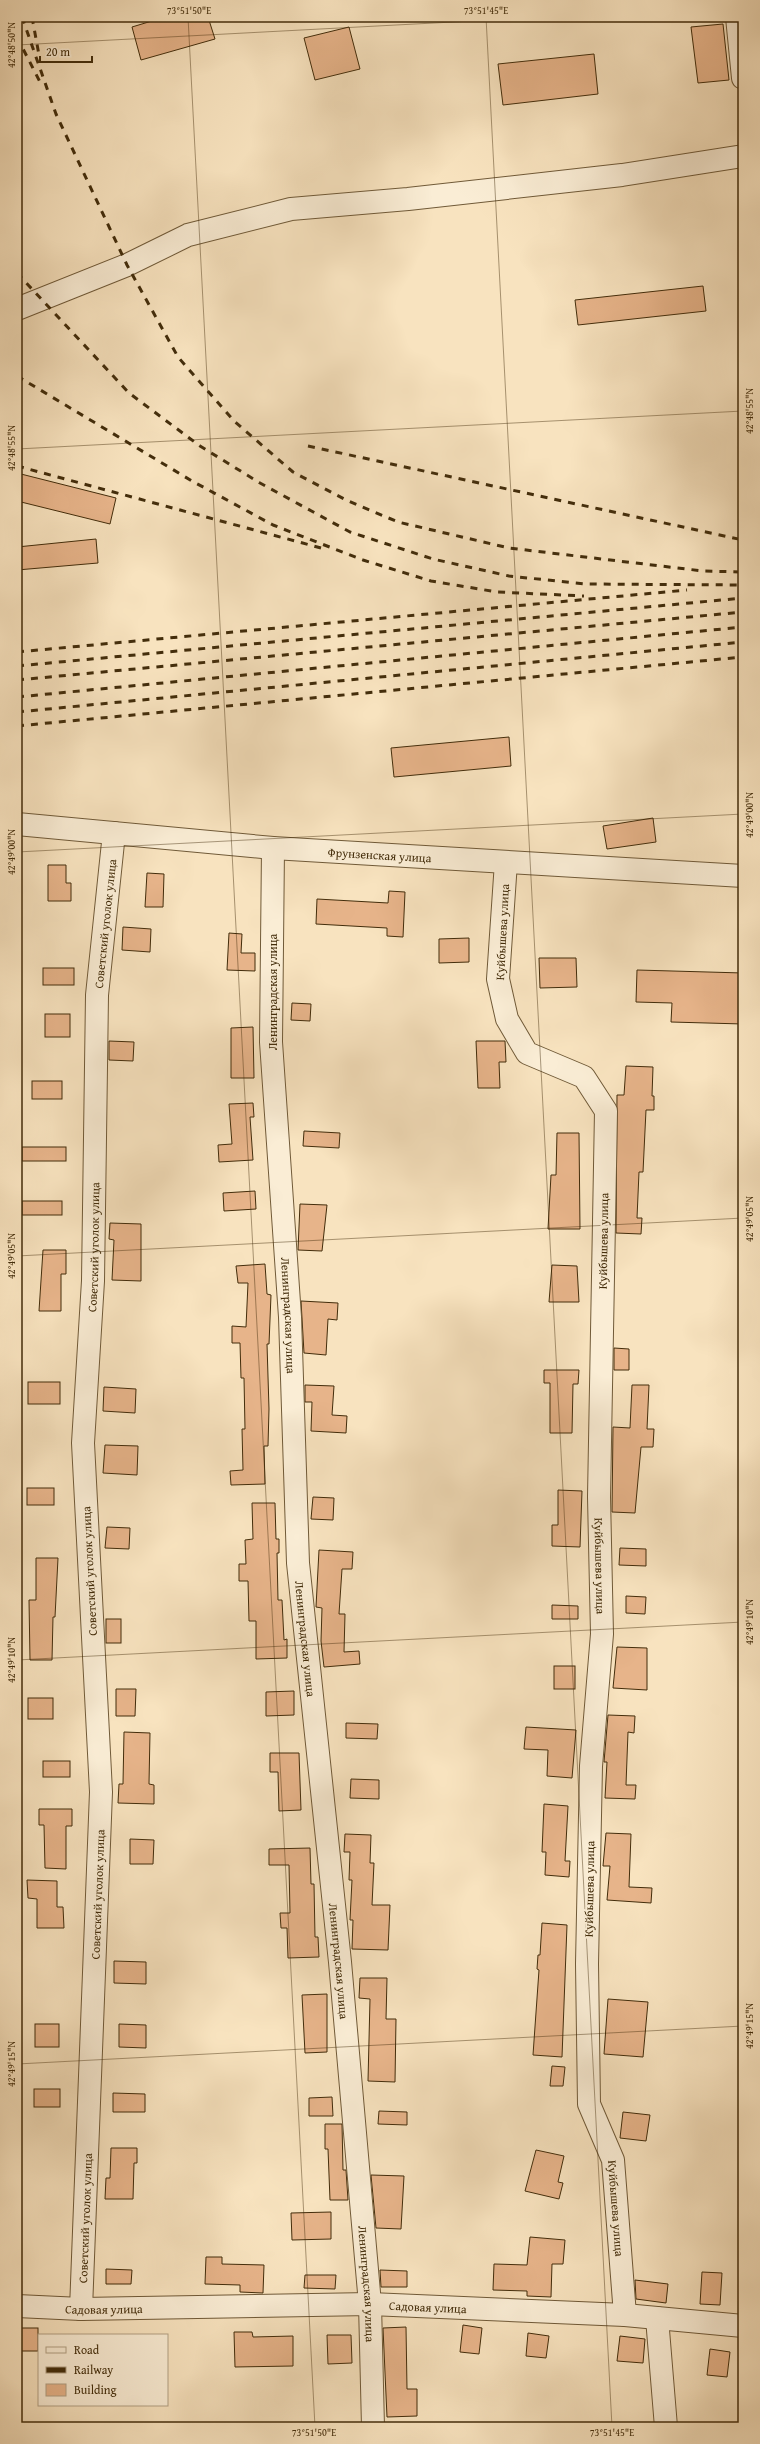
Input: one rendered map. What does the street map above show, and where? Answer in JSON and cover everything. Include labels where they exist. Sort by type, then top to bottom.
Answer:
[{"type":"street","points":[[737,17],[743,78]]},
{"type":"street","points":[[17,308],[127,265],[188,234],[291,209],[408,199],[622,175],[743,156]]},
{"type":"street","name":"Фрунзенская улица","points":[[17,824],[273,848],[743,876]]},
{"type":"street","name":"Советский уголок улица","points":[[81,2309],[101,1792],[83,1444],[93,1281],[97,995],[114,833]]},
{"type":"street","name":"Ленинградская улица","points":[[273,848],[271,1042],[290,1317],[298,1563],[340,1962],[370,2304],[373,2427]]},
{"type":"street","name":"Куйбышева улица","points":[[506,862],[498,979],[507,1019],[527,1053],[584,1077],[606,1111],[598,1497],[602,1634],[591,1766],[588,1964],[589,2096],[590,2104],[613,2160],[625,2315]]},
{"type":"street","name":"Садовая улица","points":[[17,2306],[81,2309],[370,2304],[625,2315],[743,2326]]},
{"type":"street","points":[[657,2318],[666,2427]]},
{"type":"building","points":[[165,17],[208,17],[215,39],[141,60],[132,27]]},
{"type":"building","points":[[723,24],[729,80],[698,83],[691,27]]},
{"type":"building","points":[[349,27],[360,69],[315,80],[304,38]]},
{"type":"building","points":[[594,54],[598,94],[503,105],[498,64]]},
{"type":"building","points":[[703,286],[706,311],[578,325],[575,300]]},
{"type":"building","points":[[17,473],[116,498],[110,524],[17,501]]},
{"type":"building","points":[[96,539],[98,563],[17,570],[17,547]]},
{"type":"building","points":[[509,737],[511,766],[394,777],[391,748]]},
{"type":"building","points":[[653,818],[656,842],[607,849],[603,826]]},
{"type":"building","points":[[48,865],[66,865],[66,883],[71,883],[71,901],[48,901]]},
{"type":"building","points":[[147,873],[164,874],[163,907],[145,907]]},
{"type":"building","points":[[389,891],[405,892],[403,937],[387,936],[387,928],[316,924],[317,899],[388,903]]},
{"type":"building","points":[[123,927],[151,929],[150,952],[122,950]]},
{"type":"building","points":[[229,933],[242,934],[241,953],[255,953],[255,971],[227,970]]},
{"type":"building","points":[[469,938],[469,962],[439,963],[439,939]]},
{"type":"building","points":[[539,958],[576,958],[577,987],[540,988]]},
{"type":"building","points":[[43,968],[74,968],[74,985],[43,985]]},
{"type":"building","points":[[637,970],[743,973],[743,1024],[671,1022],[672,1003],[636,1002]]},
{"type":"building","points":[[292,1003],[311,1004],[310,1021],[291,1020]]},
{"type":"building","points":[[45,1014],[70,1014],[70,1037],[45,1037]]},
{"type":"building","points":[[253,1027],[254,1078],[231,1078],[231,1028]]},
{"type":"building","points":[[109,1041],[134,1042],[133,1061],[109,1060]]},
{"type":"building","points":[[476,1041],[505,1041],[506,1062],[499,1062],[500,1088],[478,1088]]},
{"type":"building","points":[[626,1066],[653,1067],[652,1096],[654,1096],[654,1110],[646,1110],[643,1172],[639,1172],[637,1218],[642,1218],[641,1234],[616,1233],[617,1095],[624,1095]]},
{"type":"building","points":[[32,1081],[62,1081],[62,1099],[32,1099]]},
{"type":"building","points":[[253,1103],[254,1117],[250,1117],[253,1160],[219,1162],[218,1145],[232,1144],[229,1104]]},
{"type":"building","points":[[304,1131],[340,1133],[339,1148],[303,1146]]},
{"type":"building","points":[[557,1133],[579,1133],[580,1229],[548,1229],[551,1175],[556,1175]]},
{"type":"building","points":[[22,1147],[66,1147],[66,1161],[22,1161]]},
{"type":"building","points":[[255,1191],[256,1209],[224,1211],[223,1193]]},
{"type":"building","points":[[22,1201],[62,1201],[62,1215],[22,1215]]},
{"type":"building","points":[[300,1204],[327,1205],[322,1251],[298,1250]]},
{"type":"building","points":[[110,1223],[141,1224],[141,1281],[112,1280],[114,1240],[109,1239]]},
{"type":"building","points":[[43,1250],[66,1250],[66,1274],[61,1274],[61,1311],[39,1311]]},
{"type":"building","points":[[265,1264],[267,1294],[271,1295],[269,1344],[267,1344],[269,1409],[268,1446],[264,1446],[265,1484],[231,1485],[230,1471],[243,1470],[242,1429],[245,1429],[244,1378],[241,1378],[240,1343],[232,1343],[232,1326],[246,1327],[248,1283],[238,1283],[236,1266]]},
{"type":"building","points":[[552,1265],[577,1266],[579,1302],[549,1302]]},
{"type":"building","points":[[301,1301],[338,1303],[337,1320],[328,1319],[326,1355],[304,1353]]},
{"type":"building","points":[[614,1348],[629,1349],[629,1370],[614,1370]]},
{"type":"building","points":[[544,1370],[579,1370],[578,1384],[573,1384],[572,1433],[550,1433],[550,1383],[544,1383]]},
{"type":"building","points":[[28,1382],[60,1382],[60,1404],[28,1404]]},
{"type":"building","points":[[305,1385],[334,1386],[332,1415],[347,1416],[346,1433],[311,1431],[312,1402],[305,1402]]},
{"type":"building","points":[[632,1385],[649,1385],[647,1429],[654,1429],[653,1447],[641,1447],[635,1513],[612,1512],[613,1427],[630,1428]]},
{"type":"building","points":[[104,1387],[136,1389],[135,1413],[103,1411]]},
{"type":"building","points":[[105,1445],[138,1446],[137,1475],[103,1473]]},
{"type":"building","points":[[27,1488],[54,1488],[54,1505],[27,1505]]},
{"type":"building","points":[[558,1490],[582,1491],[580,1547],[552,1546],[552,1525],[558,1525]]},
{"type":"building","points":[[313,1497],[334,1498],[333,1520],[311,1519]]},
{"type":"building","points":[[252,1503],[275,1503],[276,1539],[279,1539],[279,1553],[277,1553],[278,1600],[282,1600],[284,1640],[287,1639],[287,1658],[256,1659],[256,1621],[249,1621],[248,1581],[239,1581],[239,1564],[246,1564],[245,1540],[253,1539]]},
{"type":"building","points":[[107,1527],[130,1528],[129,1549],[105,1548]]},
{"type":"building","points":[[620,1548],[646,1549],[646,1566],[619,1565]]},
{"type":"building","points":[[319,1550],[353,1552],[352,1569],[342,1569],[339,1614],[345,1614],[344,1652],[359,1651],[360,1664],[324,1667],[321,1641],[322,1608],[316,1607]]},
{"type":"building","points":[[36,1558],[58,1558],[55,1617],[53,1617],[52,1660],[30,1660],[29,1600],[36,1600]]},
{"type":"building","points":[[626,1596],[646,1597],[645,1614],[626,1613]]},
{"type":"building","points":[[552,1605],[578,1606],[578,1619],[552,1619]]},
{"type":"building","points":[[106,1619],[121,1619],[121,1643],[106,1643]]},
{"type":"building","points":[[617,1647],[647,1648],[647,1690],[613,1688]]},
{"type":"building","points":[[554,1666],[575,1666],[575,1689],[554,1689]]},
{"type":"building","points":[[116,1689],[136,1689],[135,1716],[116,1716]]},
{"type":"building","points":[[294,1691],[294,1715],[266,1716],[266,1692]]},
{"type":"building","points":[[28,1698],[53,1698],[53,1719],[28,1719]]},
{"type":"building","points":[[608,1715],[635,1716],[634,1733],[628,1732],[626,1785],[636,1785],[635,1799],[605,1798],[607,1762],[604,1762]]},
{"type":"building","points":[[346,1723],[378,1724],[377,1739],[346,1738]]},
{"type":"building","points":[[526,1727],[576,1730],[572,1778],[547,1776],[548,1750],[524,1749]]},
{"type":"building","points":[[124,1732],[150,1733],[149,1784],[154,1785],[154,1804],[118,1803],[119,1784],[123,1784]]},
{"type":"building","points":[[270,1753],[299,1753],[301,1810],[279,1811],[278,1772],[270,1772]]},
{"type":"building","points":[[43,1761],[70,1761],[70,1777],[43,1777]]},
{"type":"building","points":[[351,1779],[379,1780],[379,1799],[350,1798]]},
{"type":"building","points":[[544,1804],[568,1806],[565,1861],[570,1861],[569,1877],[545,1875],[546,1852],[542,1852]]},
{"type":"building","points":[[39,1809],[72,1809],[72,1826],[66,1826],[66,1869],[45,1868],[44,1825],[39,1825]]},
{"type":"building","points":[[606,1833],[631,1834],[629,1887],[652,1888],[651,1903],[607,1900],[610,1866],[603,1866]]},
{"type":"building","points":[[345,1834],[371,1835],[370,1863],[374,1863],[372,1905],[390,1905],[388,1950],[352,1949],[353,1920],[350,1920],[352,1880],[349,1880],[350,1852],[344,1852]]},
{"type":"building","points":[[130,1839],[154,1840],[153,1864],[130,1864]]},
{"type":"building","points":[[310,1848],[311,1884],[314,1884],[315,1937],[318,1937],[319,1957],[288,1958],[287,1928],[281,1928],[280,1913],[290,1913],[289,1865],[269,1865],[269,1849]]},
{"type":"building","points":[[27,1880],[57,1881],[57,1907],[63,1907],[64,1928],[37,1928],[37,1899],[28,1898]]},
{"type":"building","points":[[542,1923],[567,1925],[562,2057],[533,2055],[539,1970],[537,1969],[538,1955],[540,1955]]},
{"type":"building","points":[[114,1961],[146,1962],[146,1984],[114,1983]]},
{"type":"building","points":[[360,1978],[387,1978],[386,2019],[396,2019],[395,2082],[368,2081],[370,1999],[359,1998]]},
{"type":"building","points":[[327,1994],[327,2052],[305,2053],[302,1995]]},
{"type":"building","points":[[608,1999],[648,2002],[643,2057],[604,2054]]},
{"type":"building","points":[[35,2024],[59,2024],[59,2047],[35,2047]]},
{"type":"building","points":[[119,2024],[146,2025],[146,2048],[119,2047]]},
{"type":"building","points":[[552,2066],[565,2067],[563,2086],[550,2086]]},
{"type":"building","points":[[34,2089],[60,2089],[60,2107],[34,2107]]},
{"type":"building","points":[[113,2093],[145,2094],[145,2112],[113,2112]]},
{"type":"building","points":[[332,2097],[333,2116],[309,2116],[309,2098]]},
{"type":"building","points":[[379,2111],[407,2112],[407,2125],[378,2124]]},
{"type":"building","points":[[623,2112],[650,2115],[646,2141],[620,2138]]},
{"type":"building","points":[[325,2124],[342,2124],[343,2170],[346,2170],[348,2200],[330,2200],[328,2149],[325,2149]]},
{"type":"building","points":[[111,2148],[137,2148],[137,2163],[134,2163],[133,2199],[105,2199],[106,2178],[110,2178]]},
{"type":"building","points":[[536,2150],[564,2156],[558,2182],[563,2183],[559,2199],[525,2191]]},
{"type":"building","points":[[371,2175],[404,2176],[401,2229],[376,2228]]},
{"type":"building","points":[[331,2212],[331,2239],[292,2240],[291,2213]]},
{"type":"building","points":[[530,2237],[565,2240],[563,2264],[552,2264],[551,2297],[527,2296],[527,2291],[493,2290],[494,2264],[527,2265]]},
{"type":"building","points":[[206,2257],[222,2257],[222,2264],[264,2265],[263,2293],[240,2292],[240,2285],[205,2284]]},
{"type":"building","points":[[106,2269],[132,2270],[131,2284],[106,2284]]},
{"type":"building","points":[[380,2270],[407,2271],[407,2287],[381,2287]]},
{"type":"building","points":[[702,2272],[722,2273],[720,2305],[700,2304]]},
{"type":"building","points":[[305,2275],[336,2275],[335,2289],[304,2288]]},
{"type":"building","points":[[635,2280],[668,2284],[666,2303],[636,2299]]},
{"type":"building","points":[[463,2325],[482,2328],[479,2354],[460,2352]]},
{"type":"building","points":[[406,2327],[407,2389],[417,2389],[417,2416],[387,2417],[383,2328]]},
{"type":"building","points":[[17,2328],[38,2328],[38,2351],[17,2351]]},
{"type":"building","points":[[234,2332],[252,2332],[253,2337],[293,2336],[293,2366],[235,2367]]},
{"type":"building","points":[[528,2333],[549,2336],[546,2358],[526,2356]]},
{"type":"building","points":[[327,2335],[351,2335],[352,2363],[328,2364]]},
{"type":"building","points":[[620,2336],[645,2339],[643,2363],[617,2361]]},
{"type":"building","points":[[710,2349],[730,2352],[727,2377],[707,2375]]},
{"type":"railway","points":[[22,17],[56,114],[127,265],[178,357],[234,421],[293,472],[346,500],[398,522],[509,548],[703,571],[743,572]]},
{"type":"railway","points":[[32,17],[39,55]]},
{"type":"railway","points":[[17,37],[40,82]]},
{"type":"railway","points":[[17,273],[129,393],[200,446],[260,483],[350,532],[433,559],[509,576],[585,584],[743,585]]},
{"type":"railway","points":[[17,376],[192,481],[273,525],[363,560],[431,581],[497,592],[584,596]]},
{"type":"railway","points":[[308,446],[743,540]]},
{"type":"railway","points":[[17,466],[321,548]]},
{"type":"railway","points":[[17,652],[687,590]]},
{"type":"railway","points":[[17,666],[743,598]]},
{"type":"railway","points":[[17,680],[743,612]]},
{"type":"railway","points":[[17,697],[743,627]]},
{"type":"railway","points":[[17,712],[743,642]]},
{"type":"railway","points":[[17,726],[743,657]]}]
